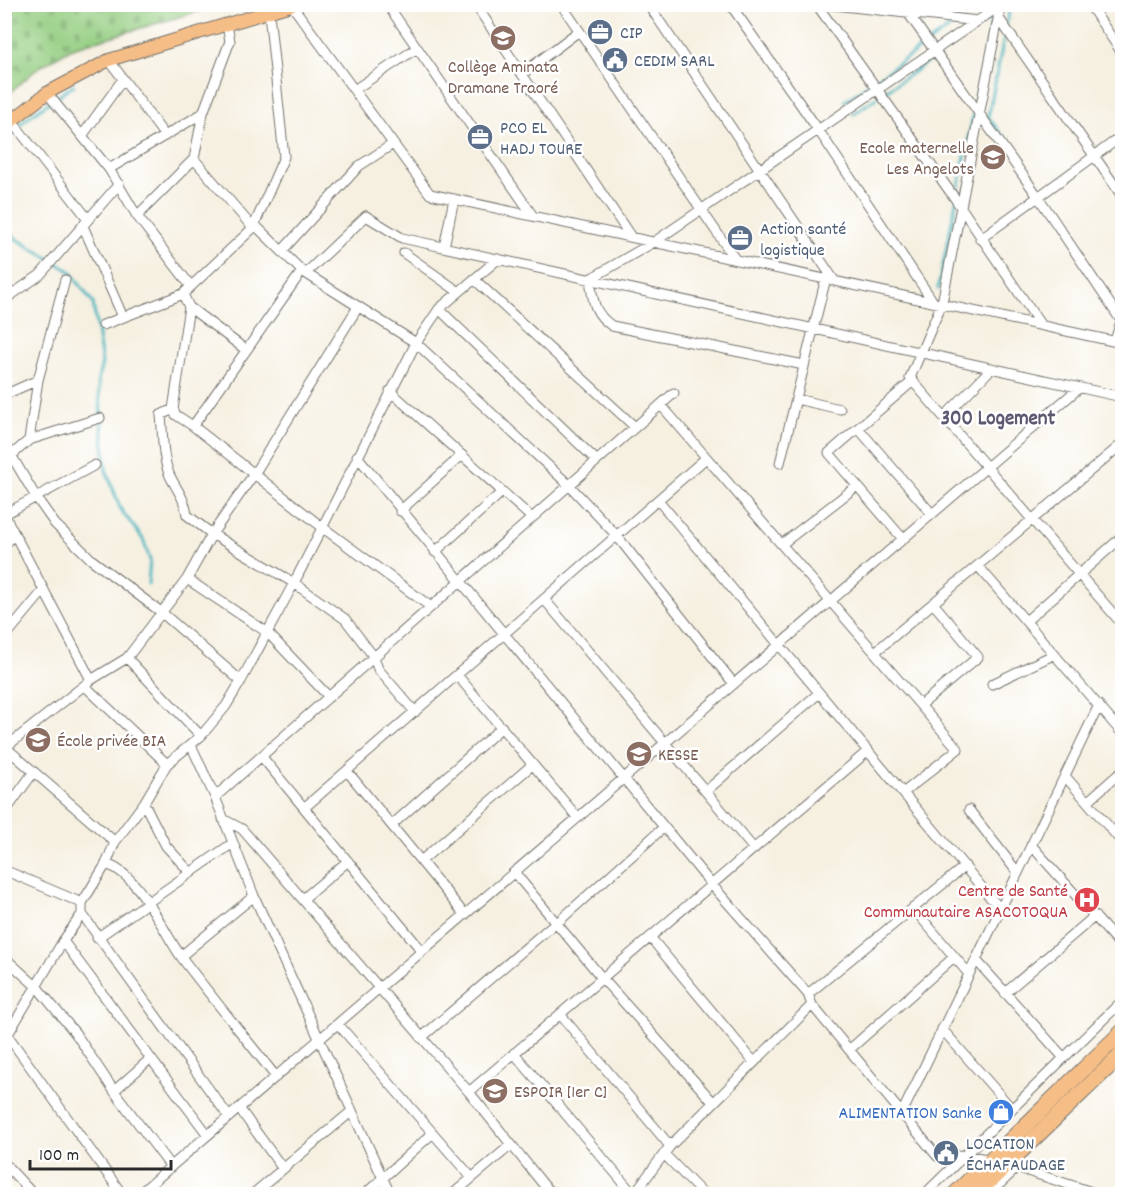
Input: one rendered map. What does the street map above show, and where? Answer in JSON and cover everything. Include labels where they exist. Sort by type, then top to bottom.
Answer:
[{"type":"highway","points":[[955,1194],[1122,1032]]},
{"type":"highway","points":[[976,1194],[1012,1165],[1122,1054]]},
{"type":"main road","points":[[8,124],[47,93],[109,60],[292,5]]},
{"type":"street","points":[[387,4],[533,216]]},
{"type":"street","points":[[475,4],[631,237]]},
{"type":"street","points":[[561,4],[735,259]]},
{"type":"street","points":[[648,4],[760,168],[830,279]]},
{"type":"street","points":[[730,4],[818,128],[932,300]]},
{"type":"street","points":[[1089,4],[1122,53]]},
{"type":"street","points":[[292,5],[430,194],[1119,342],[1121,319],[1040,198],[908,13]]},
{"type":"street","points":[[978,21],[817,5],[1040,324]]},
{"type":"street","points":[[1001,5],[942,303],[910,378],[1122,624]]},
{"type":"street","points":[[591,279],[654,242],[876,88],[1001,5]]},
{"type":"street","points":[[103,325],[183,294],[254,226],[284,157],[269,13]]},
{"type":"street","points":[[998,17],[1122,196]]},
{"type":"street","points":[[137,216],[194,159],[203,113],[230,41],[227,25]]},
{"type":"street","points":[[522,74],[579,31]]},
{"type":"street","points":[[354,90],[417,48]]},
{"type":"street","points":[[109,60],[165,135]]},
{"type":"street","points":[[82,136],[123,80]]},
{"type":"street","points":[[47,93],[109,169],[137,216],[190,285]]},
{"type":"street","points":[[109,169],[203,113]]},
{"type":"street","points":[[8,124],[85,223],[123,317]]},
{"type":"street","points":[[980,239],[1040,198],[1122,136]]},
{"type":"street","points":[[282,251],[359,166],[393,144]]},
{"type":"street","points":[[194,159],[254,226],[304,272],[416,343],[569,485],[617,536],[734,684]]},
{"type":"street","points":[[4,300],[40,275],[119,184]]},
{"type":"street","points":[[444,247],[454,199]]},
{"type":"street","points":[[193,426],[304,272],[366,216],[402,238],[1122,398]]},
{"type":"street","points":[[404,253],[459,292]]},
{"type":"street","points":[[229,1117],[97,938],[82,914],[82,903],[106,864],[115,842],[144,802],[166,765],[201,736],[226,706],[242,681],[416,343],[439,309],[498,259]]},
{"type":"street","points":[[474,279],[635,427]]},
{"type":"street","points":[[591,279],[593,308],[612,326],[804,366]]},
{"type":"street","points":[[780,463],[813,329],[830,279]]},
{"type":"street","points":[[29,440],[39,380],[65,280]]},
{"type":"street","points":[[183,294],[189,307],[246,350]]},
{"type":"street","points":[[189,307],[173,409],[176,415],[431,607]]},
{"type":"street","points":[[115,842],[5,747],[88,683],[127,658],[187,579],[212,534],[254,474],[358,307]]},
{"type":"street","points":[[439,309],[597,461]]},
{"type":"street","points":[[944,417],[992,368]]},
{"type":"street","points":[[4,395],[39,380]]},
{"type":"street","points":[[903,539],[829,453],[913,381]]},
{"type":"street","points":[[139,1194],[1079,388]]},
{"type":"street","points":[[390,391],[532,518]]},
{"type":"street","points":[[215,797],[674,393]]},
{"type":"street","points":[[796,399],[840,409]]},
{"type":"street","points":[[661,405],[958,748],[903,794]]},
{"type":"street","points":[[173,409],[161,415],[165,456],[171,477],[186,502],[187,515],[212,534],[294,583],[345,620],[374,657],[378,669],[415,712]]},
{"type":"street","points":[[13,454],[29,440],[100,418]]},
{"type":"street","points":[[858,428],[932,514]]},
{"type":"street","points":[[4,443],[55,524],[93,560],[161,612],[242,681]]},
{"type":"street","points":[[875,652],[1122,444]]},
{"type":"street","points":[[400,511],[462,454]]},
{"type":"street","points":[[357,456],[400,511],[712,885],[808,994],[812,1005],[937,1156],[964,1155],[991,1159],[1095,1194]]},
{"type":"street","points":[[304,808],[706,458]]},
{"type":"street","points":[[95,465],[5,514],[88,683],[166,765]]},
{"type":"street","points":[[782,544],[857,486]]},
{"type":"street","points":[[435,552],[502,492]]},
{"type":"street","points":[[658,500],[1000,909]]},
{"type":"street","points":[[4,546],[14,534]]},
{"type":"street","points":[[1026,621],[1122,537]]},
{"type":"street","points":[[978,566],[1122,733]]},
{"type":"street","points":[[187,579],[268,633],[329,697]]},
{"type":"street","points":[[4,638],[44,590]]},
{"type":"street","points":[[544,599],[754,849]]},
{"type":"street","points":[[921,705],[978,657],[933,603]]},
{"type":"street","points":[[992,684],[1054,654]]},
{"type":"street","points":[[127,658],[201,736]]},
{"type":"street","points":[[458,675],[578,818]]},
{"type":"street","points":[[706,791],[819,693]]},
{"type":"street","points":[[902,1113],[1099,705]]},
{"type":"street","points":[[392,825],[502,727]]},
{"type":"street","points":[[191,745],[215,797],[254,896],[390,1194]]},
{"type":"street","points":[[469,1092],[868,751]]},
{"type":"street","points":[[262,756],[422,951]]},
{"type":"street","points":[[421,861],[532,765]]},
{"type":"street","points":[[347,771],[465,915]]},
{"type":"street","points":[[1088,801],[1122,771]]},
{"type":"street","points":[[4,813],[33,773]]},
{"type":"street","points":[[1065,776],[1122,842]]},
{"type":"street","points":[[144,802],[166,846],[191,873]]},
{"type":"street","points":[[969,810],[1018,873]]},
{"type":"street","points":[[223,819],[242,829],[469,1092],[551,1194]]},
{"type":"street","points":[[421,1038],[664,827]]},
{"type":"street","points":[[97,938],[233,843]]},
{"type":"street","points":[[1031,845],[1122,946]]},
{"type":"street","points":[[303,899],[348,861]]},
{"type":"street","points":[[106,864],[115,867],[149,902],[181,956],[276,1077]]},
{"type":"street","points":[[808,994],[965,866]]},
{"type":"street","points":[[4,870],[82,903]]},
{"type":"street","points":[[514,872],[602,978],[713,1102]]},
{"type":"street","points":[[181,956],[254,896]]},
{"type":"street","points":[[913,908],[969,974]]},
{"type":"street","points":[[82,914],[63,941],[6,1039],[122,1194]]},
{"type":"street","points":[[1005,993],[1095,916]]},
{"type":"street","points":[[650,937],[753,1061]]},
{"type":"street","points":[[63,941],[208,1135]]},
{"type":"street","points":[[849,1050],[954,957]]},
{"type":"street","points":[[976,960],[1064,1058]]},
{"type":"street","points":[[6,961],[37,987],[76,1034],[114,1091],[171,1167]]},
{"type":"street","points":[[925,1194],[1122,1001]]},
{"type":"street","points":[[514,1053],[634,1194],[670,1146],[753,1061],[812,1005]]},
{"type":"street","points":[[560,1014],[670,1146]]},
{"type":"street","points":[[338,1024],[472,1178]]},
{"type":"street","points":[[942,1029],[1012,1109]]},
{"type":"street","points":[[114,1091],[150,1059]]},
{"type":"street","points":[[239,1108],[283,1169]]},
{"type":"street","points":[[253,1194],[352,1111]]},
{"type":"street","points":[[365,1194],[432,1133]]},
{"type":"street","points":[[453,1194],[511,1145]]},
{"type":"street","points":[[664,1154],[703,1194]]},
{"type":"street","points":[[4,1163],[33,1194]]},
{"type":"street","points":[[989,1194],[1012,1165]]},
{"type":"green space","points":[[5,4],[220,5],[72,48],[38,68],[5,97]]},
{"type":"waterway","points":[[964,17],[982,4]]},
{"type":"waterway","points":[[1006,26],[1011,4]]},
{"type":"waterway","points":[[975,105],[993,14]]},
{"type":"waterway","points":[[853,114],[992,17]]},
{"type":"waterway","points":[[845,101],[959,21]]},
{"type":"waterway","points":[[1005,33],[988,117],[1012,149]]},
{"type":"waterway","points":[[4,138],[31,115],[74,85]]},
{"type":"waterway","points":[[957,196],[974,111]]},
{"type":"waterway","points":[[938,289],[956,202]]},
{"type":"waterway","points":[[4,228],[15,238],[70,271],[93,303],[102,363],[98,380],[106,470],[121,510],[143,539],[150,560],[148,584]]},
{"type":"place","name":"CIP","points":[[600,32]]},
{"type":"place","name":"Collège Aminata Dramane Traoré","points":[[503,38]]},
{"type":"place","name":"CEDIM SARL","points":[[615,60]]},
{"type":"place","name":"PCO EL HADJ TOURE","points":[[480,137]]},
{"type":"place","name":"Ecole maternelle Les Angelots","points":[[993,157]]},
{"type":"place","name":"Action santé logistique","points":[[740,238]]},
{"type":"place","name":"École privée BIA","points":[[38,740]]},
{"type":"place","name":"KESSE","points":[[639,754]]},
{"type":"place","name":"Centre de Santé Communautaire ASACOTOQUA","points":[[1087,900]]},
{"type":"place","name":"ESPOIR [1er C]","points":[[495,1091]]},
{"type":"place","name":"ALIMENTATION Sanke","points":[[1001,1112]]},
{"type":"place","name":"LOCATION ÉCHAFAUDAGE","points":[[946,1153]]},
{"type":"district","name":"300 Logement","points":[[998,417]]}]
